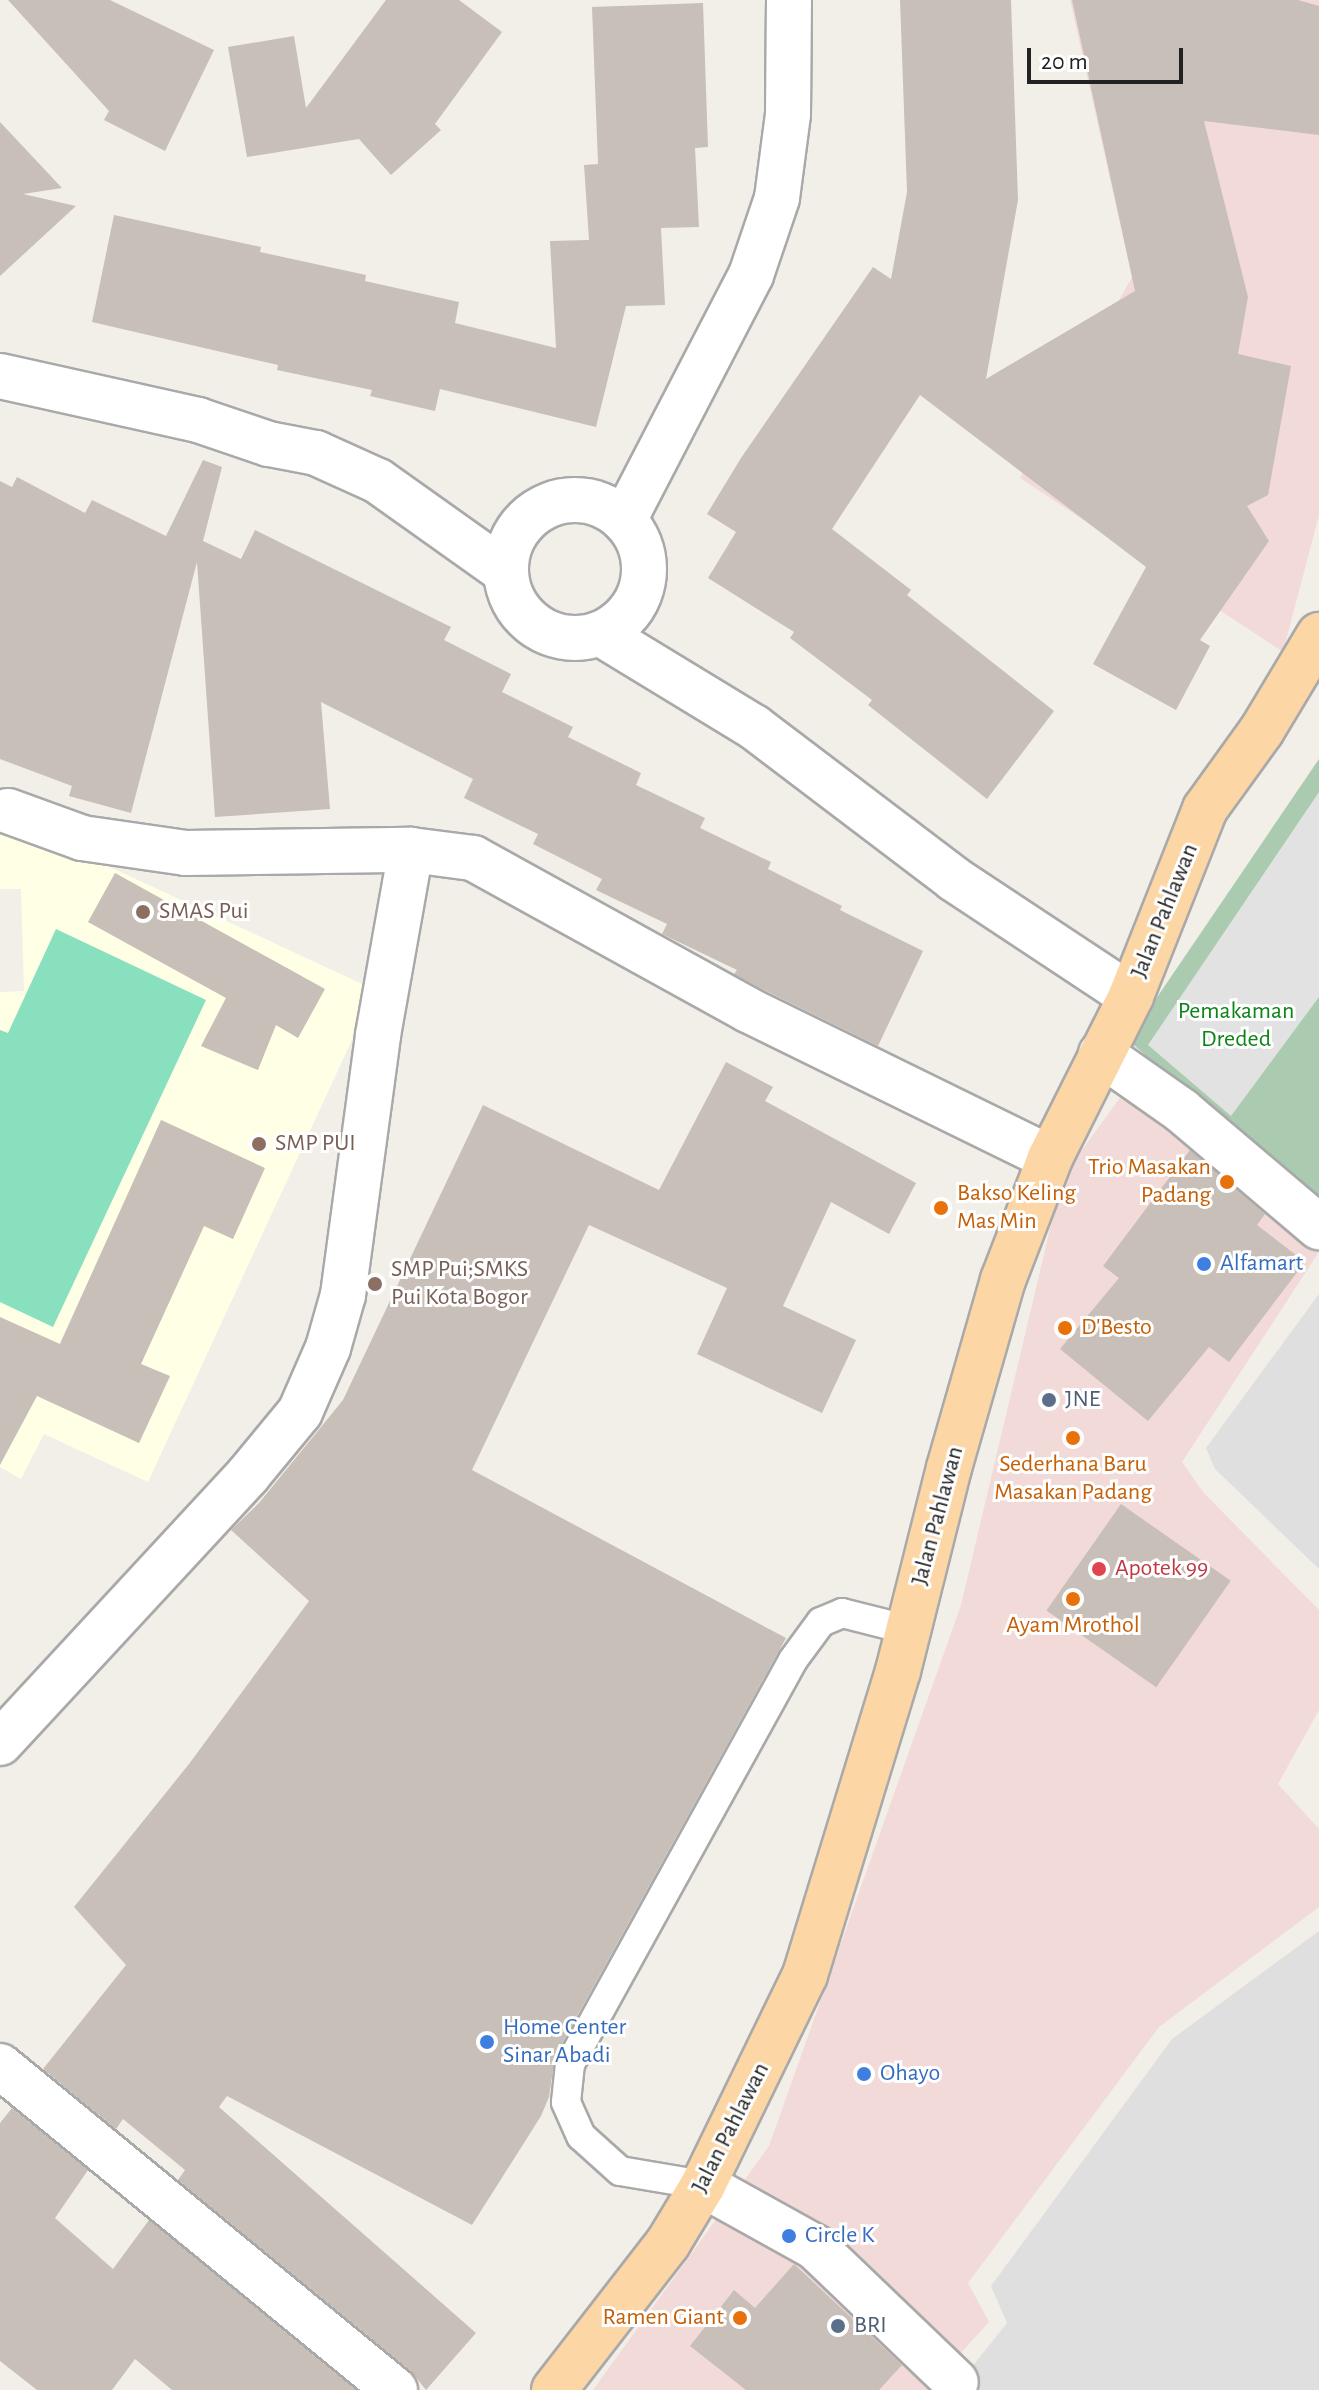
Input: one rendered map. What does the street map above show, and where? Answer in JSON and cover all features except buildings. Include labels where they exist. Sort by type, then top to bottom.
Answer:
[{"type":"main road","name":"Jalan Pahlawan","points":[[554,2390],[668,2243],[703,2185],[805,1975],[843,1859],[909,1630],[949,1468],[1003,1280],[1050,1158],[1131,996],[1205,809],[1262,730],[1319,635]]},
{"type":"street","points":[[624,520],[751,275],[777,198],[788,114],[789,0]]},
{"type":"street","points":[[0,376],[198,420],[269,444],[316,453],[378,481],[506,572]]},
{"type":"street","points":[[582,500],[605,506],[624,520],[640,542],[645,569],[640,596],[625,620],[601,634],[576,640],[549,635],[527,619],[511,598],[506,572],[509,548],[520,528],[536,511],[558,501],[582,500]]},
{"type":"street","points":[[601,634],[754,727],[954,879],[1131,996]]},
{"type":"street","points":[[8,811],[82,838],[186,853],[411,850],[473,858],[748,1010],[1050,1158]]},
{"type":"street","points":[[6,1725],[248,1475],[300,1412],[328,1348],[343,1295],[375,1050],[411,850]]},
{"type":"street","points":[[1101,1054],[1182,1111],[1319,1227]]},
{"type":"street","points":[[0,2066],[395,2390]]},
{"type":"street","points":[[703,2185],[815,2247],[956,2382]]},
{"type":"lane","points":[[703,2185],[620,2171],[581,2136],[566,2102],[570,2064],[793,1660],[821,1622],[842,1613],[909,1630]]},
{"type":"shaded area","points":[[1070,0],[1319,0],[1319,515],[1283,652],[1020,478],[1132,277]]},
{"type":"shaded area","name":"Pemakaman Dreded","points":[[1319,792],[1319,997],[1231,1116],[1148,1045]]},
{"type":"shaded area","points":[[0,816],[375,990],[148,1482],[44,1434],[21,1479],[0,1467],[0,1453],[5,1455],[17,1433],[52,1341],[0,1317],[0,1302],[54,1327],[7,1033],[0,1030],[0,992],[24,991],[21,889],[0,889]],"holes":[[[115,873],[324,989],[298,1038],[276,1025],[257,1070],[201,1046],[226,998],[88,922]],[[162,1120],[264,1168],[233,1239],[204,1226],[141,1364],[170,1377],[139,1443],[36,1395]]]},
{"type":"shaded area","points":[[1124,1092],[1319,1252],[1182,1462],[1203,1492],[1319,1610],[1319,1710],[1278,1784],[1319,1829],[1319,1907],[1159,2027],[968,2283],[989,2322],[939,2377],[951,2390],[593,2390],[769,2146],[961,1605],[1062,1178]]},
{"type":"shaded area","points":[[1319,1294],[1319,1569],[1215,1469],[1206,1448]]},
{"type":"shaded area","points":[[1319,1931],[1319,2390],[973,2390],[963,2378],[1007,2323],[991,2286],[1172,2039]]},
{"type":"green space","name":"Pemakaman Dreded","points":[[1319,759],[1319,1205],[1128,1040]]},
{"type":"green space","points":[[56,929],[206,1000],[53,1327],[0,1302],[0,1030],[8,1033]]},
{"type":"place","name":"SMAS Pui","points":[[143,912]]},
{"type":"place","name":"SMP PUI","points":[[259,1144]]},
{"type":"place","name":"Trio Masakan Padang","points":[[1227,1182]]},
{"type":"place","name":"Bakso Keling Mas Min","points":[[941,1208]]},
{"type":"place","name":"Alfamart","points":[[1204,1264]]},
{"type":"place","name":"SMP Pui;SMKS Pui Kota Bogor","points":[[375,1284]]},
{"type":"place","name":"D'Besto","points":[[1065,1328]]},
{"type":"place","name":"JNE","points":[[1049,1400]]},
{"type":"place","name":"Sederhana Baru Masakan Padang","points":[[1073,1438]]},
{"type":"place","name":"Apotek 99","points":[[1099,1569]]},
{"type":"place","name":"Ayam Mrothol","points":[[1073,1599]]},
{"type":"place","name":"Home Center Sinar Abadi","points":[[487,2042]]},
{"type":"place","name":"Ohayo","points":[[864,2074]]},
{"type":"place","name":"Circle K","points":[[789,2236]]},
{"type":"place","name":"Ramen Giant","points":[[740,2318]]},
{"type":"place","name":"BRI","points":[[838,2326]]}]
